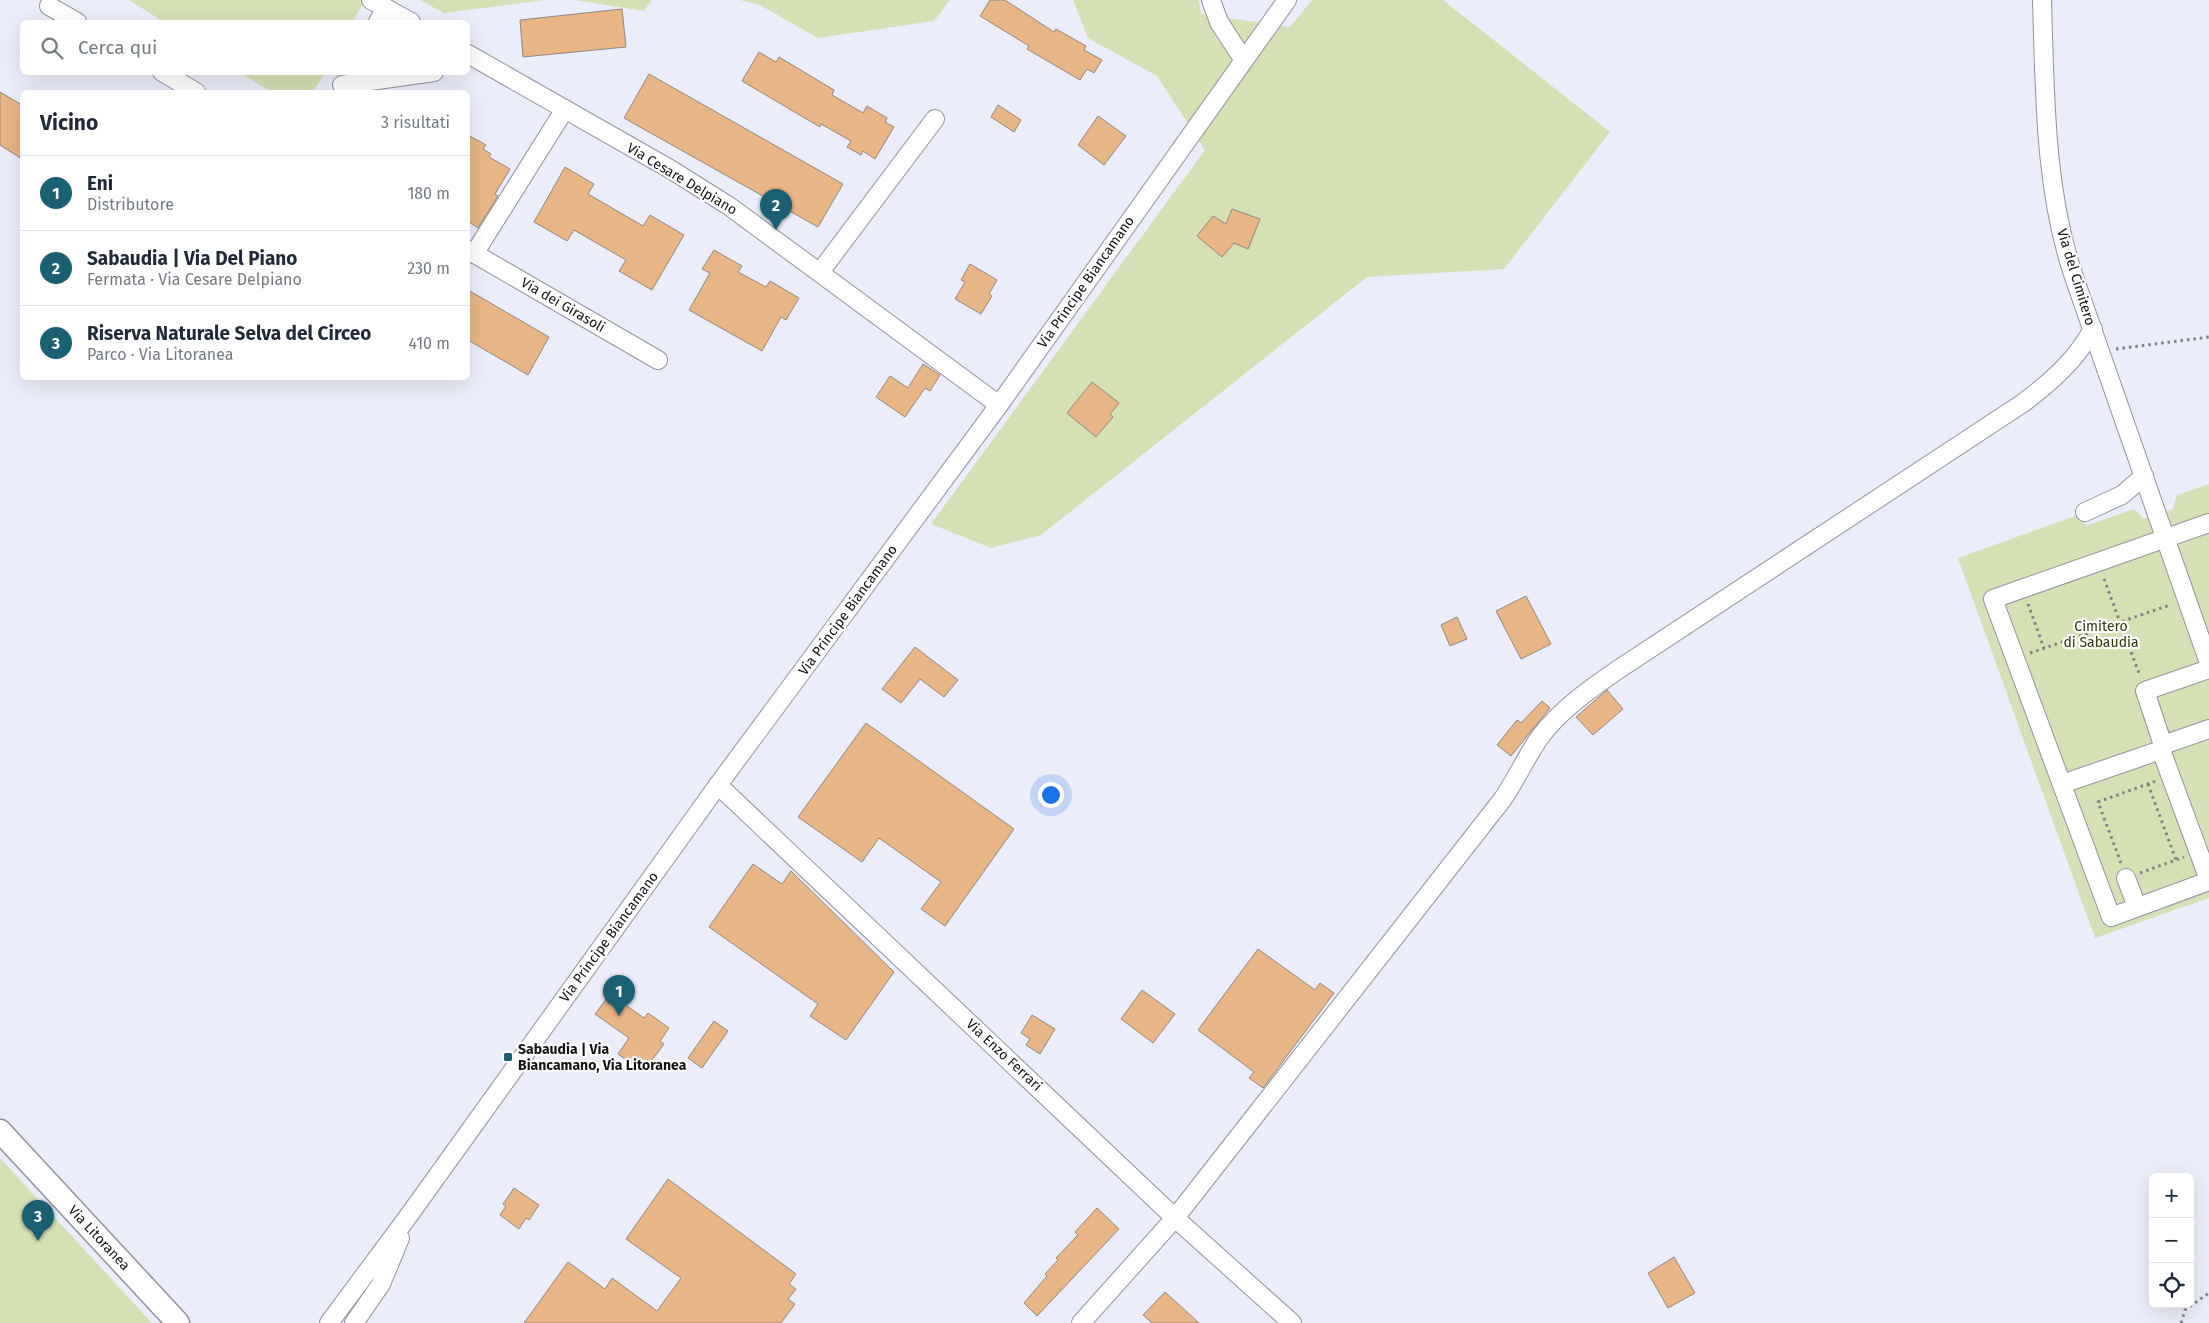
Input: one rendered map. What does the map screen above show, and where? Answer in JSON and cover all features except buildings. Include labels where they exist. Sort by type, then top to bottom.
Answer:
[{"type":"main road","name":"Via Litoranea","points":[[0,1131],[178,1323]]},
{"type":"street","points":[[1211,0],[1219,22],[1243,60]]},
{"type":"street","name":"Via Principe Biancamano","points":[[333,1320],[718,785],[999,405],[1287,0]]},
{"type":"street","name":"Via del Cimitero","points":[[2042,0],[2048,132],[2056,201],[2070,268],[2209,663]]},
{"type":"street","points":[[49,6],[74,20]]},
{"type":"street","points":[[378,10],[406,20]]},
{"type":"street","name":"Via Cesare Delpiano","points":[[470,55],[711,194],[999,405]]},
{"type":"street","points":[[470,68],[487,65]]},
{"type":"street","points":[[167,75],[193,90]]},
{"type":"street","points":[[343,83],[409,75]]},
{"type":"street","points":[[471,252],[565,109]]},
{"type":"street","points":[[820,272],[935,119]]},
{"type":"street","name":"Via dei Girasoli","points":[[471,252],[658,360]]},
{"type":"street","points":[[1081,1323],[1175,1218],[1496,808],[1519,774],[1529,754],[1554,721],[1586,692],[1618,669],[2023,403],[2064,369],[2081,349],[2093,329]]},
{"type":"street","points":[[2085,512],[2117,498],[2144,476]]},
{"type":"street","points":[[2209,523],[1994,599],[2110,917],[2209,881],[2170,776],[2145,691],[2209,669]]},
{"type":"street","points":[[2062,784],[2209,729]]},
{"type":"street","name":"Via Enzo Ferrari","points":[[718,785],[1175,1218],[1292,1323]]},
{"type":"street","points":[[2126,878],[2138,907]]},
{"type":"street","name":"Via Principe Biancamano","points":[[354,1323],[374,1296],[386,1273],[407,1218]]},
{"type":"path","points":[[2100,350],[2209,336]]},
{"type":"path","points":[[2098,562],[2145,691]]},
{"type":"path","points":[[2022,589],[2044,648]]},
{"type":"path","points":[[2015,658],[2187,599]]},
{"type":"path","points":[[2170,776],[2098,802],[2126,878],[2198,852]]},
{"type":"path","points":[[2148,784],[2176,860]]},
{"type":"path","points":[[2181,1323],[2186,1310],[2209,1293]]},
{"type":"green space","points":[[129,0],[365,0],[354,20],[161,20]]},
{"type":"green space","points":[[420,0],[544,0],[444,13]]},
{"type":"green space","points":[[574,0],[652,0],[644,11]]},
{"type":"green space","points":[[740,0],[950,0],[934,21],[818,38],[760,5]]},
{"type":"green space","points":[[1073,0],[1199,0],[1201,14],[1290,27],[1312,0],[1443,0],[1610,132],[1504,269],[1367,277],[1041,535],[991,548],[931,524],[1205,150],[1157,76],[1088,38]]},
{"type":"green space","points":[[243,75],[324,75],[314,90],[268,90]]},
{"type":"green space","name":"Cimitero di Sabaudia","points":[[2209,484],[2209,898],[2095,938],[1958,558],[2081,514],[2086,526],[2134,509],[2144,519],[2173,509],[2177,495]]},
{"type":"green space","points":[[0,1158],[152,1323],[0,1323]]},
{"type":"place","name":"Sabaudia | Via Del Piano","points":[[776,230]]},
{"type":"place","name":"Eni","points":[[619,1016]]},
{"type":"place","name":"Sabaudia | Via Biancamano, Via Litoranea","points":[[508,1057]]},
{"type":"place","name":"Riserva Naturale Selva del Circeo","points":[[38,1241]]}]
